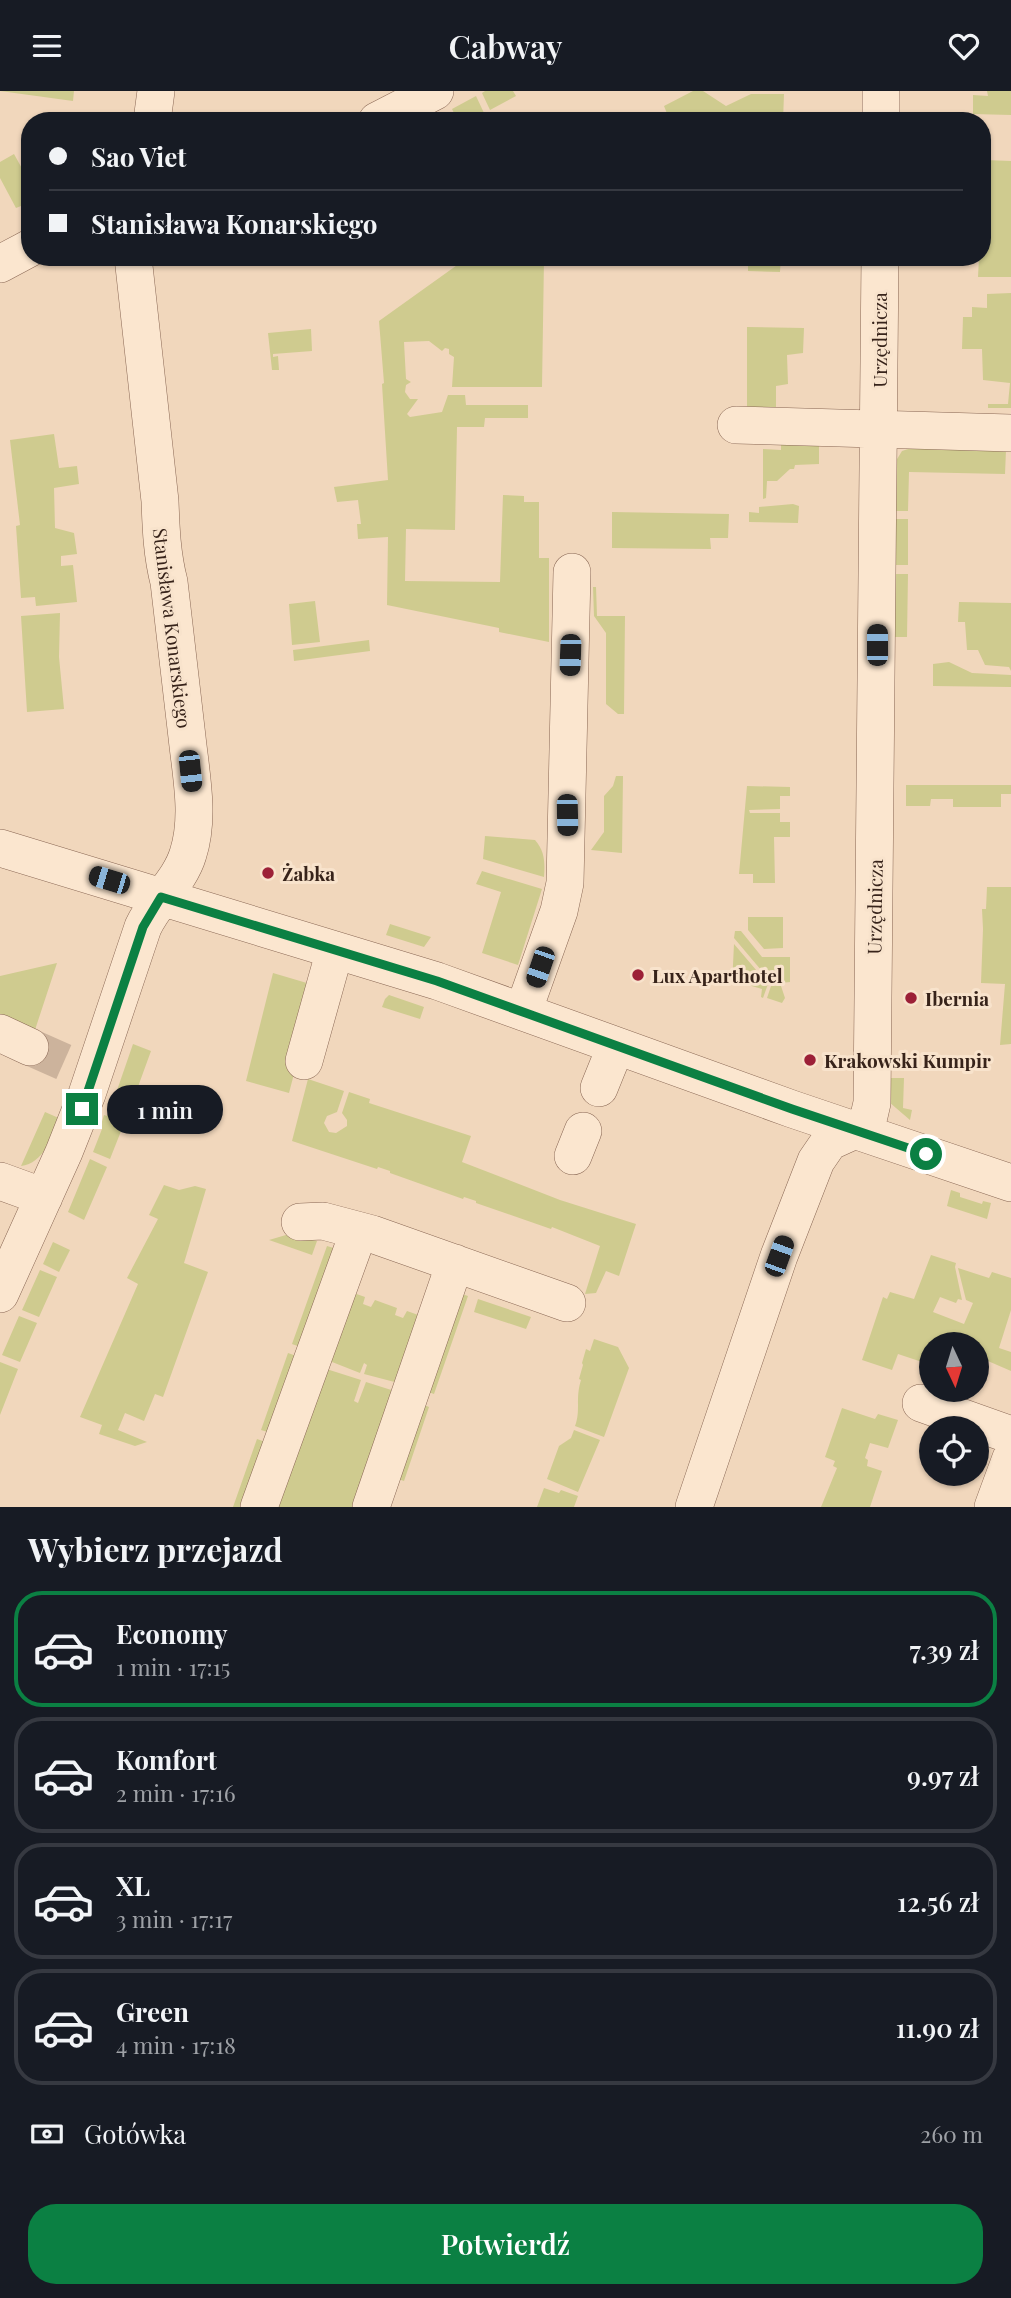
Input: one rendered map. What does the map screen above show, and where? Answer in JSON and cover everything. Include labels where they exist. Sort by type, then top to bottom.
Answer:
[{"type":"street","points":[[153,112],[156,91]]},
{"type":"street","points":[[394,112],[435,91]]},
{"type":"street","points":[[881,91],[881,112]]},
{"type":"street","points":[[0,264],[21,254]]},
{"type":"street","name":"Stanisława Konarskiego","points":[[0,1294],[14,1225],[44,1197],[85,1071],[143,927],[180,872],[192,839],[193,797],[169,582],[164,566],[159,524],[160,501],[134,266]]},
{"type":"street","name":"Urzędnicza","points":[[857,1130],[866,1123],[869,1116],[873,1087],[880,266]]},
{"type":"street","points":[[736,425],[1011,433]]},
{"type":"street","points":[[523,1012],[559,911],[565,883],[572,572]]},
{"type":"street","points":[[0,848],[437,981],[1011,1183]]},
{"type":"street","points":[[304,1061],[335,950]]},
{"type":"street","points":[[599,1088],[616,1046]]},
{"type":"street","points":[[694,1507],[779,1256],[816,1161],[829,1142],[857,1130]]},
{"type":"street","points":[[0,1181],[44,1197]]},
{"type":"street","points":[[300,1222],[323,1221],[359,1231],[567,1303]]},
{"type":"street","points":[[259,1507],[359,1231]]},
{"type":"street","points":[[371,1507],[455,1263]]},
{"type":"street","points":[[921,1403],[1011,1435]]},
{"type":"street","points":[[993,1507],[1011,1458]]},
{"type":"shaded area","points":[[0,91],[74,91],[73,101]]},
{"type":"shaded area","points":[[513,91],[516,96],[490,110],[482,93]]},
{"type":"shaded area","points":[[693,91],[703,91],[726,106],[751,94],[784,94],[783,112],[666,112],[664,106]]},
{"type":"shaded area","points":[[987,91],[1011,91],[1011,115],[973,112],[973,95],[988,96]]},
{"type":"shaded area","points":[[476,96],[484,112],[454,112],[452,109]]},
{"type":"shaded area","points":[[14,154],[21,167],[21,206],[16,208],[0,178],[0,162]]},
{"type":"shaded area","points":[[991,160],[1011,161],[1011,277],[978,277],[979,266],[991,266]]},
{"type":"shaded area","points":[[456,266],[544,266],[542,387],[452,387],[454,357],[449,354],[449,349],[442,351],[429,341],[404,342],[406,379],[411,382],[406,385],[405,392],[410,399],[418,399],[407,414],[410,417],[442,412],[448,395],[465,395],[466,405],[528,405],[528,418],[485,418],[484,427],[457,427],[455,530],[406,529],[405,581],[500,582],[503,495],[524,496],[524,502],[539,502],[539,558],[549,558],[549,642],[499,632],[499,628],[387,605],[388,537],[358,539],[357,524],[361,524],[358,500],[337,502],[334,487],[388,480],[379,321]]},
{"type":"shaded area","points":[[748,266],[780,266],[780,272],[748,271]]},
{"type":"shaded area","points":[[1011,293],[1011,408],[988,408],[988,404],[1008,404],[1010,383],[983,380],[982,349],[962,349],[963,317],[972,317],[972,307],[987,308],[987,294]]},
{"type":"shaded area","points":[[747,327],[804,328],[803,353],[787,355],[788,384],[776,386],[776,407],[747,407]]},
{"type":"shaded area","points":[[311,329],[312,351],[273,354],[273,357],[278,356],[279,370],[272,370],[268,333]]},
{"type":"shaded area","points":[[54,434],[59,468],[77,466],[79,484],[54,488],[55,528],[74,533],[77,554],[61,556],[61,566],[73,565],[77,602],[36,606],[35,597],[21,598],[16,526],[20,525],[10,440]]},
{"type":"shaded area","points":[[781,440],[819,441],[819,464],[795,465],[794,469],[790,469],[777,481],[767,481],[766,498],[763,499],[763,449],[781,450]]},
{"type":"shaded area","points":[[911,448],[1006,450],[1005,474],[909,472],[908,511],[893,511],[894,464],[902,451]]},
{"type":"shaded area","points":[[793,504],[799,506],[798,523],[749,522],[749,512],[759,513],[759,507]]},
{"type":"shaded area","points":[[612,512],[729,514],[728,538],[710,538],[711,549],[612,548]]},
{"type":"shaded area","points":[[894,519],[908,519],[908,565],[893,565]]},
{"type":"shaded area","points":[[893,574],[908,574],[907,637],[893,637]]},
{"type":"shaded area","points":[[593,587],[596,587],[597,616],[625,616],[624,714],[618,714],[606,704],[606,633],[594,616]]},
{"type":"shaded area","points":[[315,601],[320,642],[292,645],[289,604]]},
{"type":"shaded area","points":[[959,602],[1011,603],[1011,671],[1009,667],[985,665],[978,650],[967,650],[965,622],[958,622]]},
{"type":"shaded area","points":[[60,613],[59,657],[64,709],[27,712],[21,616]]},
{"type":"shaded area","points":[[369,640],[370,651],[294,661],[293,650]]},
{"type":"shaded area","points":[[949,662],[972,673],[1011,675],[1011,687],[933,686],[933,664]]},
{"type":"shaded area","points":[[616,776],[623,776],[622,853],[591,850],[604,832],[604,796],[613,786]]},
{"type":"shaded area","points":[[906,785],[1011,785],[1011,794],[1001,794],[1001,807],[953,807],[953,799],[931,799],[930,806],[906,806]]},
{"type":"shaded area","points":[[747,786],[790,787],[790,796],[780,796],[780,809],[749,810],[750,813],[780,813],[780,822],[790,822],[790,837],[774,837],[775,883],[753,883],[753,874],[739,874]]},
{"type":"shaded area","points":[[485,836],[535,840],[544,857],[544,877],[483,859]]},
{"type":"shaded area","points":[[482,871],[542,889],[518,965],[482,953],[501,892],[476,884]]},
{"type":"shaded area","points":[[987,887],[1011,887],[1011,1044],[1000,1045],[1005,984],[981,983],[982,909],[986,909]]},
{"type":"shaded area","points":[[748,917],[783,917],[783,948],[764,949],[748,930]]},
{"type":"shaded area","points":[[390,924],[431,937],[424,947],[386,935]]},
{"type":"shaded area","points":[[735,931],[741,931],[762,957],[790,957],[790,982],[780,983],[785,998],[782,1003],[767,998],[772,983],[734,938]]},
{"type":"shaded area","points":[[734,944],[768,984],[763,998],[762,989],[738,982],[738,978],[733,978],[732,985]]},
{"type":"shaded area","points":[[57,963],[32,1039],[0,1024],[0,976]]},
{"type":"shaded area","points":[[273,973],[317,986],[289,1093],[246,1081]]},
{"type":"shaded area","points":[[389,995],[424,1007],[420,1019],[382,1007]]},
{"type":"shaded area","points":[[133,1044],[151,1051],[131,1106],[114,1099]]},
{"type":"shaded area","points":[[889,1078],[904,1078],[903,1108],[912,1110],[910,1120],[889,1102]]},
{"type":"shaded area","points":[[308,1079],[344,1091],[337,1112],[327,1116],[324,1123],[329,1132],[336,1133],[347,1126],[347,1120],[342,1113],[349,1092],[370,1099],[369,1103],[471,1136],[462,1162],[560,1200],[636,1224],[619,1276],[606,1271],[596,1293],[585,1294],[600,1246],[390,1171],[292,1141]]},
{"type":"shaded area","points":[[110,1110],[127,1116],[110,1159],[93,1152],[104,1115],[107,1116]]},
{"type":"shaded area","points":[[45,1112],[61,1119],[41,1155],[29,1164],[21,1166]]},
{"type":"shaded area","points":[[90,1159],[107,1167],[84,1220],[68,1212]]},
{"type":"shaded area","points":[[164,1185],[179,1190],[195,1186],[206,1189],[184,1263],[208,1272],[163,1397],[155,1394],[144,1421],[125,1413],[118,1430],[147,1442],[135,1446],[99,1434],[102,1425],[80,1417],[138,1284],[127,1278],[158,1219],[149,1215]]},
{"type":"shaded area","points":[[951,1190],[960,1193],[960,1197],[982,1204],[983,1201],[991,1203],[987,1219],[947,1206]]},
{"type":"shaded area","points":[[286,1235],[317,1241],[312,1255],[269,1240]]},
{"type":"shaded area","points":[[53,1242],[70,1250],[59,1272],[43,1264]]},
{"type":"shaded area","points":[[327,1246],[340,1250],[309,1350],[292,1344]]},
{"type":"shaded area","points":[[931,1255],[956,1263],[962,1300],[958,1299],[956,1303],[940,1297],[933,1312],[964,1324],[973,1303],[966,1300],[958,1268],[989,1278],[992,1272],[1011,1278],[1011,1310],[999,1348],[1011,1352],[1011,1371],[989,1361],[989,1332],[919,1332],[919,1361],[898,1354],[892,1370],[862,1360],[883,1297],[887,1299],[890,1292],[914,1299]]},
{"type":"shaded area","points":[[40,1270],[57,1277],[39,1317],[22,1310]]},
{"type":"shaded area","points":[[348,1291],[365,1297],[363,1304],[371,1307],[375,1300],[397,1308],[395,1315],[403,1318],[407,1311],[424,1317],[406,1385],[364,1374],[367,1365],[364,1363],[360,1373],[322,1358]]},
{"type":"shaded area","points":[[459,1293],[468,1296],[434,1394],[420,1389]]},
{"type":"shaded area","points":[[478,1299],[531,1317],[526,1329],[474,1312]]},
{"type":"shaded area","points":[[19,1316],[37,1323],[20,1362],[2,1355]]},
{"type":"shaded area","points":[[594,1339],[618,1347],[629,1368],[604,1437],[575,1426],[582,1363],[586,1349],[590,1351]]},
{"type":"shaded area","points":[[288,1353],[305,1359],[277,1435],[261,1430]]},
{"type":"shaded area","points":[[0,1362],[18,1369],[0,1415]]},
{"type":"shaded area","points":[[317,1366],[361,1380],[354,1401],[358,1403],[366,1382],[404,1394],[364,1507],[267,1507]]},
{"type":"shaded area","points":[[415,1401],[429,1407],[404,1481],[389,1476]]},
{"type":"shaded area","points":[[842,1408],[875,1419],[878,1414],[898,1420],[888,1448],[870,1443],[865,1458],[868,1460],[867,1466],[882,1471],[870,1507],[821,1507],[837,1468],[833,1466],[835,1461],[825,1457]]},
{"type":"shaded area","points":[[574,1430],[600,1440],[578,1492],[547,1479],[559,1446],[571,1438]]},
{"type":"shaded area","points":[[257,1439],[274,1445],[250,1507],[233,1507]]},
{"type":"shaded area","points":[[544,1488],[578,1496],[574,1507],[537,1507]]},
{"type":"tunnel","points":[[30,1047],[75,1067]]},
{"type":"place","name":"Żabka","points":[[268,873]]},
{"type":"place","name":"Lux Aparthotel","points":[[638,975]]},
{"type":"place","name":"Ibernia","points":[[911,998]]},
{"type":"place","name":"Krakowski Kumpir","points":[[810,1060]]},
{"type":"route","points":[[82,1109],[143,927],[161,897],[437,981],[792,1109],[926,1154]]}]
